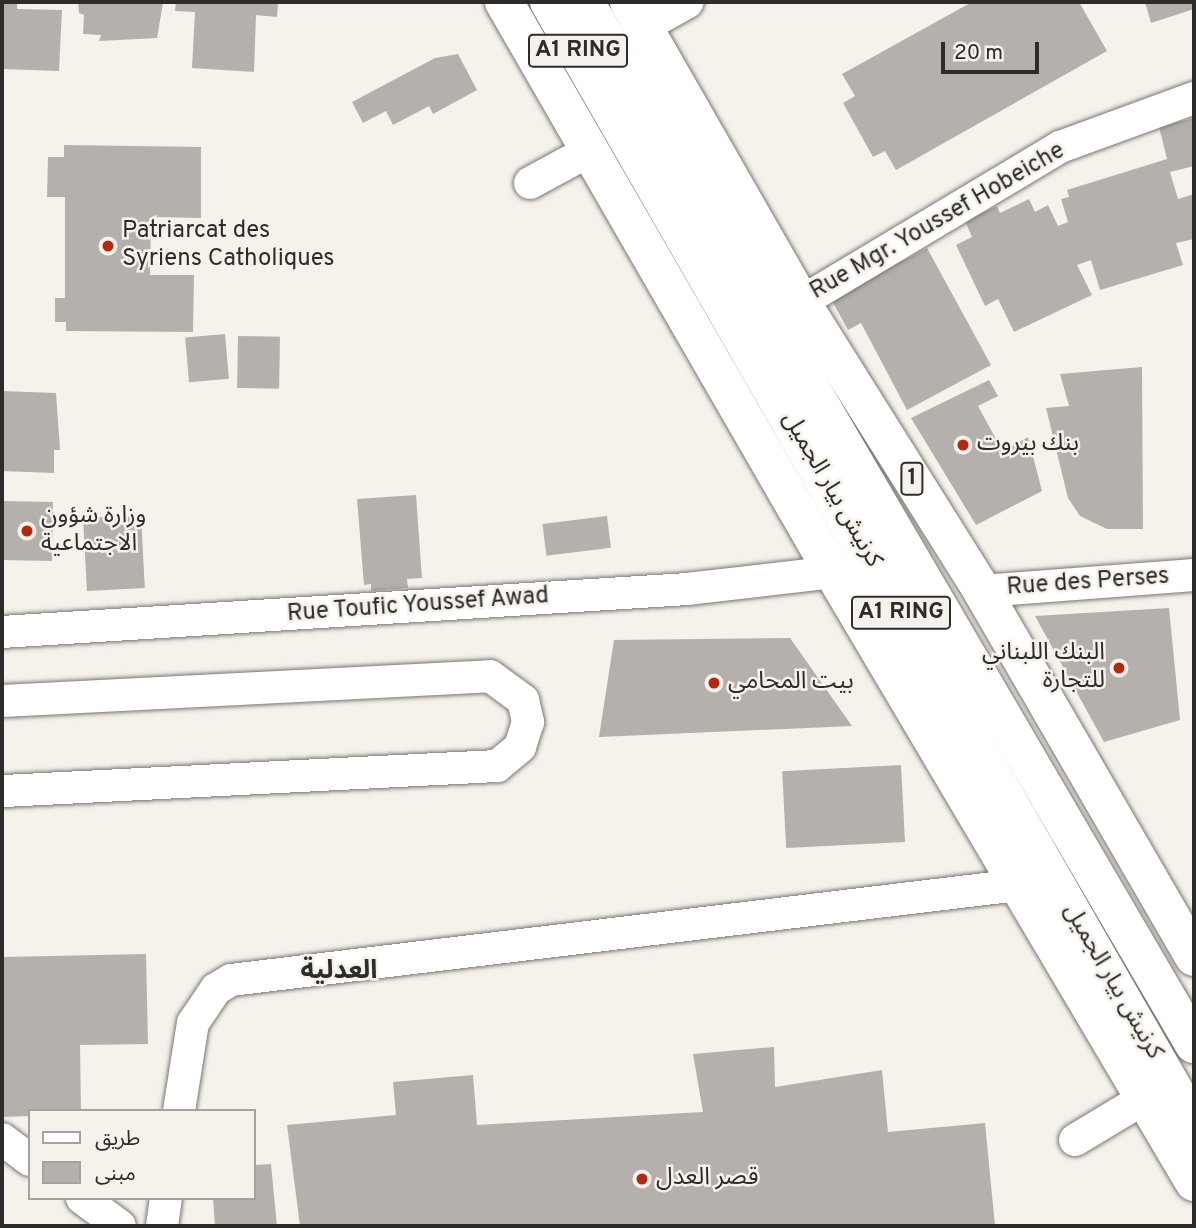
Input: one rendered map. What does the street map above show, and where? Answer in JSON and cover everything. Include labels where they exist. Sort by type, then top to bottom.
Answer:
[{"type":"highway","points":[[504,2],[833,572],[1194,1182]]},
{"type":"highway","points":[[534,2],[622,95],[801,302]]},
{"type":"highway","name":"كرنيش بيار الجميل","points":[[549,2],[622,95],[1194,1044]]},
{"type":"highway","name":"كرنيش بيار الجميل","points":[[585,2],[622,95],[1194,1125]]},
{"type":"highway","points":[[600,2],[622,95],[720,378]]},
{"type":"highway","name":"1","points":[[636,14],[801,302],[982,591],[1194,957]]},
{"type":"street","points":[[636,14],[688,2]]},
{"type":"street","name":"Rue Mgr. Youssef Hobeiche","points":[[801,302],[1060,147],[1194,98]]},
{"type":"street","points":[[530,183],[589,151]]},
{"type":"street","name":"Rue Toufic Youssef Awad","points":[[2,632],[687,590],[833,572]]},
{"type":"street","name":"Rue des Perses","points":[[982,591],[1194,575]]},
{"type":"street","points":[[2,701],[490,676],[523,701],[528,722],[520,747],[497,766],[2,791]]},
{"type":"street","points":[[180,1109],[193,1023],[216,989],[231,980],[1018,885]]},
{"type":"street","points":[[1075,1140],[1145,1098]]},
{"type":"street","points":[[2,1139],[28,1158]]},
{"type":"street","points":[[85,1200],[120,1226]]},
{"type":"street","points":[[162,1226],[166,1200]]},
{"type":"building","points":[[2,2],[17,2],[17,9],[62,10],[59,71],[2,69]]},
{"type":"building","points":[[78,2],[163,3],[157,38],[99,41],[101,35],[83,34],[84,15],[79,13]]},
{"type":"building","points":[[176,2],[278,2],[277,17],[256,15],[254,72],[192,68],[195,12],[175,11]]},
{"type":"building","points":[[972,2],[1079,2],[1107,51],[896,170],[885,151],[873,157],[843,103],[855,96],[842,74]]},
{"type":"building","points":[[1145,2],[1194,2],[1194,9],[1151,23]]},
{"type":"building","points":[[458,54],[477,90],[433,114],[429,106],[393,125],[386,111],[363,123],[352,102],[435,58]]},
{"type":"building","points":[[1194,118],[1194,166],[1170,172],[1178,199],[1194,194],[1194,239],[1176,243],[1183,265],[1100,290],[1091,260],[1077,265],[1092,295],[1014,332],[998,299],[985,306],[956,245],[972,237],[965,221],[997,206],[1000,213],[1029,199],[1035,212],[1048,205],[1058,226],[1068,222],[1061,199],[1069,197],[1067,190],[1167,159],[1159,127]]},
{"type":"building","name":"Patriarcat des Syriens Catholiques","points":[[64,145],[201,147],[201,218],[151,217],[150,275],[194,275],[193,332],[66,331],[66,322],[55,322],[55,298],[65,298],[65,197],[47,197],[48,157],[64,157]]},
{"type":"building","points":[[927,248],[991,365],[907,410],[861,323],[848,330],[831,299]]},
{"type":"building","points":[[225,334],[229,379],[189,382],[185,337]]},
{"type":"building","points":[[238,336],[280,337],[279,389],[237,388]]},
{"type":"building","points":[[1142,367],[1143,529],[1107,529],[1080,516],[1068,498],[1046,408],[1069,406],[1060,374]]},
{"type":"building","name":"بنك بيروت","points":[[989,380],[998,396],[978,406],[1003,452],[1028,437],[1042,491],[976,525],[911,418]]},
{"type":"building","points":[[2,391],[56,393],[60,450],[54,450],[54,473],[2,471]]},
{"type":"building","points":[[416,495],[422,578],[407,579],[408,588],[371,591],[371,584],[364,585],[357,499]]},
{"type":"building","name":"وزارة شؤون الاجتماعية","points":[[2,501],[53,502],[52,561],[2,560]]},
{"type":"building","points":[[141,515],[145,588],[87,591],[83,518]]},
{"type":"building","points":[[607,516],[611,548],[546,556],[542,524]]},
{"type":"building","name":"البنك اللبناني للتجارة","points":[[1169,608],[1180,720],[1104,742],[1035,616]]},
{"type":"building","name":"بيت المحامي","points":[[790,638],[852,726],[599,737],[614,640]]},
{"type":"building","points":[[901,765],[905,842],[786,848],[782,771]]},
{"type":"building","points":[[146,954],[148,1044],[80,1045],[81,1109],[28,1109],[28,1116],[2,1117],[2,957]]},
{"type":"building","name":"قصر العدل","points":[[774,1047],[775,1087],[882,1070],[888,1132],[985,1123],[995,1226],[300,1226],[287,1125],[396,1115],[393,1082],[473,1075],[477,1125],[703,1112],[693,1054]]},
{"type":"building","points":[[271,1164],[277,1226],[215,1226],[213,1200],[256,1200],[256,1165]]},
{"type":"place","name":"Patriarcat des Syriens Catholiques","points":[[108,246]]},
{"type":"place","name":"بنك بيروت","points":[[963,445]]},
{"type":"place","name":"وزارة شؤون الاجتماعية","points":[[27,531]]},
{"type":"place","name":"البنك اللبناني للتجارة","points":[[1119,668]]},
{"type":"place","name":"بيت المحامي","points":[[714,683]]},
{"type":"place","name":"قصر العدل","points":[[642,1179]]},
{"type":"district","name":"العدلية","points":[[339,972]]}]
